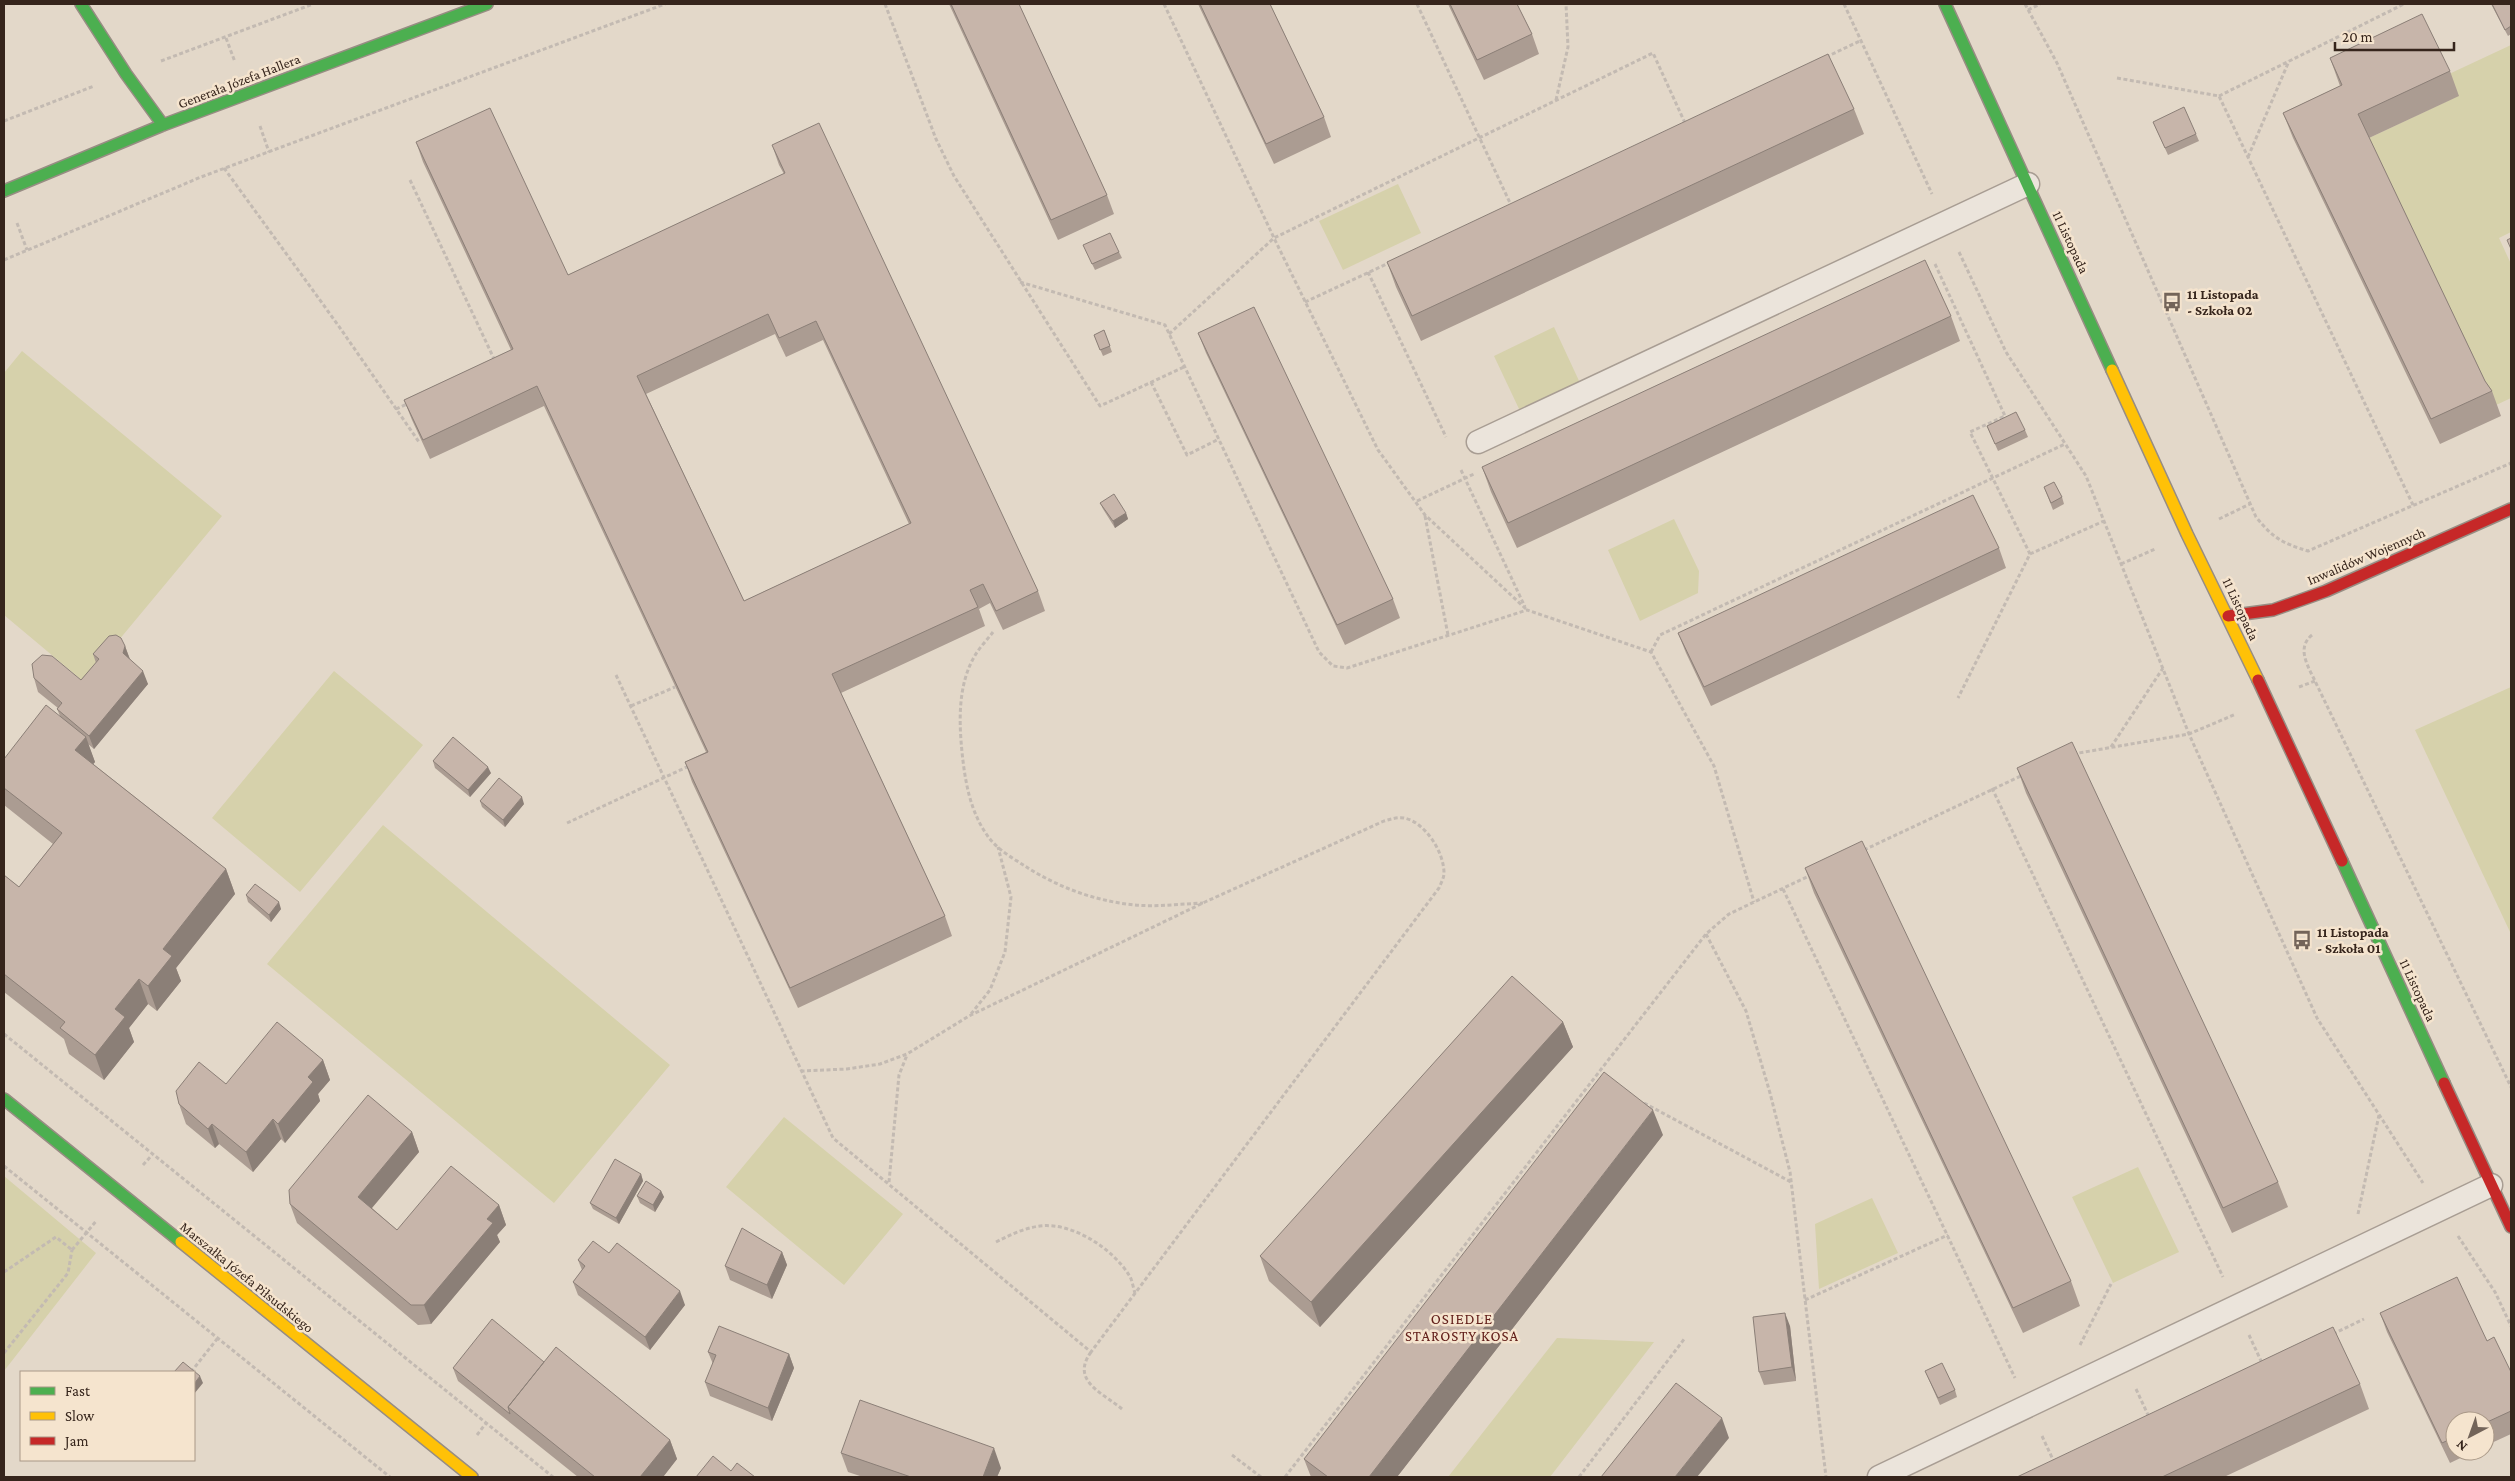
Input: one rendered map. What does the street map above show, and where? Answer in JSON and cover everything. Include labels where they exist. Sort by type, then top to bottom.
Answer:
[{"type":"street","points":[[81,4],[126,74],[163,125]]},
{"type":"street","name":"Generała Józefa Hallera","points":[[4,191],[163,125],[487,4]]},
{"type":"street","name":"11 Listopada","points":[[1946,4],[2187,534],[2228,616],[2511,1227]]},
{"type":"street","name":"Inwalidów Wojennych","points":[[2228,616],[2273,610],[2326,591],[2511,509]]},
{"type":"street","name":"Marszałka Józefa Piłsudskiego","points":[[4,1099],[472,1477]]},
{"type":"lane","points":[[1478,442],[2028,184]]},
{"type":"lane","points":[[1878,1477],[2491,1185]]},
{"type":"path","points":[[4,121],[313,4]]},
{"type":"path","points":[[4,260],[224,168],[665,4]]},
{"type":"path","points":[[885,4],[936,139],[954,176],[1100,406],[1184,367]]},
{"type":"path","points":[[1164,4],[1274,238],[1378,450],[1425,515],[1527,610],[1651,652],[1714,766],[1754,902]]},
{"type":"path","points":[[1417,4],[1511,205]]},
{"type":"path","points":[[1555,101],[1568,47],[1566,4]]},
{"type":"path","points":[[1844,4],[2006,352],[2086,476],[2190,734],[2317,1018],[2494,1292],[2511,1326]]},
{"type":"path","points":[[2025,4],[2058,63],[2256,517],[2273,537],[2286,544],[2308,551],[2511,463]]},
{"type":"path","points":[[2028,10],[2040,4]]},
{"type":"path","points":[[2117,78],[2219,96],[2404,4]]},
{"type":"path","points":[[1825,58],[1860,41]]},
{"type":"path","points":[[1169,334],[1274,238],[1653,53],[1685,123]]},
{"type":"path","points":[[2248,157],[2290,61]]},
{"type":"path","points":[[2219,96],[2413,506]]},
{"type":"path","points":[[1677,127],[1694,119]]},
{"type":"path","points":[[224,168],[419,442]]},
{"type":"path","points":[[410,180],[496,362],[488,365]]},
{"type":"path","points":[[1502,209],[1520,201]]},
{"type":"path","points":[[1305,302],[1395,260]]},
{"type":"path","points":[[1933,260],[2005,416],[1970,432],[2030,554]]},
{"type":"path","points":[[1020,282],[1165,325],[1319,652],[1333,666],[1348,668],[1527,610]]},
{"type":"path","points":[[1151,382],[1187,455],[1219,439]]},
{"type":"path","points":[[396,409],[414,400]]},
{"type":"path","points":[[1651,652],[1660,635],[2065,444]]},
{"type":"path","points":[[1425,515],[1448,635]]},
{"type":"path","points":[[1958,698],[2030,554],[2104,521]]},
{"type":"path","points":[[993,632],[973,659],[962,693],[960,728],[964,772],[970,798],[978,820],[988,837],[1011,858],[1056,885],[1084,895],[1135,905],[1205,902]]},
{"type":"path","points":[[2315,632],[2308,638],[2304,648],[2304,656],[2511,1087]]},
{"type":"path","points":[[2111,747],[2163,668]]},
{"type":"path","points":[[616,675],[832,1138],[889,1182],[1091,1352]]},
{"type":"path","points":[[631,706],[676,687]]},
{"type":"path","points":[[2067,757],[2111,747],[2190,734]]},
{"type":"path","points":[[567,823],[697,762]]},
{"type":"path","points":[[1861,851],[1992,788],[2026,774]]},
{"type":"path","points":[[1992,788],[2264,1366]]},
{"type":"path","points":[[802,1071],[847,1069],[880,1064],[907,1054],[969,1016],[1205,902],[1394,818],[1405,818],[1430,836],[1441,856],[1444,874],[1439,888],[1084,1361],[1084,1375],[1093,1388],[1122,1409]]},
{"type":"path","points":[[969,1016],[990,990],[1004,952],[1011,897],[998,846]]},
{"type":"path","points":[[1285,1477],[1706,934],[1729,914],[1818,872]]},
{"type":"path","points":[[1783,889],[2055,1465]]},
{"type":"path","points":[[1706,934],[1746,1011],[1770,1093],[1791,1182],[1826,1477]]},
{"type":"path","points":[[4,1034],[553,1477]]},
{"type":"path","points":[[889,1182],[899,1075],[907,1054]]},
{"type":"path","points":[[1595,1077],[1604,1082]]},
{"type":"path","points":[[1637,1100],[1791,1182]]},
{"type":"path","points":[[4,1166],[390,1477]]},
{"type":"path","points":[[996,1242],[1026,1228],[1042,1226],[1062,1228],[1085,1236],[1108,1252],[1130,1275],[1135,1294]]},
{"type":"path","points":[[1805,1300],[1948,1235]]},
{"type":"path","points":[[4,1272],[56,1238],[72,1250],[68,1273],[4,1353]]},
{"type":"path","points":[[2078,1349],[2111,1284]]},
{"type":"path","points":[[2330,1335],[2364,1319]]},
{"type":"path","points":[[1579,1477],[1685,1338]]},
{"type":"path","points":[[192,1371],[217,1339]]},
{"type":"path","points":[[1232,1455],[1261,1477]]},
{"type":"path","points":[[2046,1469],[2064,1461]]},
{"type":"shaded area","points":[[2511,45],[2511,232],[2499,238],[2511,264],[2511,398],[2494,406],[2367,139],[2458,96],[2449,74]]},
{"type":"shaded area","points":[[1398,184],[1421,233],[1343,270],[1319,221]]},
{"type":"shaded area","points":[[1554,327],[1580,383],[1520,411],[1494,356]]},
{"type":"shaded area","points":[[22,351],[222,516],[84,682],[4,615],[4,373]]},
{"type":"shaded area","points":[[1674,519],[1699,571],[1698,593],[1640,621],[1608,550]]},
{"type":"shaded area","points":[[334,671],[423,745],[300,892],[212,818]]},
{"type":"shaded area","points":[[2511,687],[2511,934],[2415,730]]},
{"type":"shaded area","points":[[383,825],[670,1065],[554,1203],[267,964]]},
{"type":"shaded area","points":[[784,1117],[903,1214],[844,1285],[726,1187]]},
{"type":"shaded area","points":[[2138,1167],[2179,1252],[2113,1283],[2072,1197]]},
{"type":"shaded area","points":[[4,1176],[96,1253],[4,1371]]},
{"type":"shaded area","points":[[1872,1198],[1898,1253],[1819,1289],[1815,1224]]},
{"type":"shaded area","points":[[1557,1338],[1654,1342],[1550,1477],[1448,1477]]},
{"type":"building","points":[[951,4],[1019,4],[1107,195],[1051,220]]},
{"type":"building","points":[[1200,4],[1270,4],[1324,117],[1266,144]]},
{"type":"building","points":[[1450,4],[1517,4],[1532,34],[1477,60]]},
{"type":"building","points":[[2492,4],[2511,4],[2511,26],[2505,30]]},
{"type":"building","points":[[2422,14],[2450,71],[2358,114],[2485,381],[2492,391],[2431,419],[2283,113],[2342,85],[2330,58]]},
{"type":"building","points":[[1828,54],[1854,109],[1412,316],[1387,262]]},
{"type":"building","points":[[2184,107],[2196,134],[2165,148],[2153,122]]},
{"type":"building","points":[[490,108],[568,275],[785,173],[772,145],[819,123],[1038,591],[996,611],[983,584],[970,590],[978,607],[832,674],[945,916],[790,988],[685,762],[708,752],[537,386],[423,440],[404,400],[513,349],[416,142]],"holes":[[[768,314],[779,338],[816,321],[911,523],[744,601],[637,376]]]},
{"type":"building","points":[[1110,233],[1119,252],[1092,264],[1083,245]]},
{"type":"building","points":[[2511,238],[2511,249],[2507,240]]},
{"type":"building","points":[[1925,260],[1951,316],[1508,523],[1482,467]]},
{"type":"building","points":[[1254,307],[1393,599],[1337,625],[1198,333]]},
{"type":"building","points":[[1104,330],[1110,346],[1100,350],[1094,335]]},
{"type":"building","points":[[2016,412],[2025,430],[1995,444],[1987,426]]},
{"type":"building","points":[[2054,482],[2062,497],[2051,503],[2044,487]]},
{"type":"building","points":[[1114,494],[1126,513],[1113,521],[1100,503]]},
{"type":"building","points":[[1973,495],[1999,548],[1704,687],[1678,633]]},
{"type":"building","points":[[116,635],[121,638],[125,646],[123,653],[143,671],[89,736],[57,709],[62,703],[34,678],[32,664],[42,655],[52,656],[81,680],[99,659],[93,654],[109,636]]},
{"type":"building","points":[[46,705],[86,737],[75,750],[226,869],[163,949],[172,956],[148,986],[139,979],[115,1009],[125,1017],[95,1055],[60,1028],[65,1022],[4,974],[4,875],[19,887],[62,833],[4,788],[4,759]]},
{"type":"building","points":[[453,737],[488,767],[468,790],[433,761]]},
{"type":"building","points":[[2072,742],[2278,1182],[2223,1208],[2017,768]]},
{"type":"building","points":[[499,778],[522,797],[503,820],[480,801]]},
{"type":"building","points":[[1862,841],[2071,1281],[2013,1308],[1805,868]]},
{"type":"building","points":[[255,884],[279,902],[269,915],[246,895]]},
{"type":"building","points":[[1512,976],[1563,1022],[1311,1302],[1260,1256]]},
{"type":"building","points":[[277,1022],[323,1060],[308,1077],[313,1082],[278,1124],[273,1119],[246,1152],[212,1124],[208,1129],[179,1104],[176,1091],[199,1062],[226,1084]]},
{"type":"building","points":[[1604,1072],[1653,1110],[1369,1477],[1328,1477],[1304,1459]]},
{"type":"building","points":[[368,1095],[412,1132],[358,1197],[397,1230],[451,1166],[499,1205],[487,1219],[493,1223],[424,1305],[411,1305],[290,1204],[289,1190]]},
{"type":"building","points":[[615,1159],[641,1174],[616,1218],[590,1203]]},
{"type":"building","points":[[646,1181],[661,1191],[653,1205],[637,1196]]},
{"type":"building","points":[[742,1228],[782,1252],[767,1285],[725,1266]]},
{"type":"building","points":[[593,1241],[609,1253],[617,1243],[680,1291],[645,1337],[573,1282],[585,1266],[578,1260]]},
{"type":"building","points":[[2457,1277],[2487,1341],[2494,1337],[2511,1372],[2511,1411],[2495,1418],[2495,1411],[2445,1411],[2445,1442],[2442,1443],[2380,1313]]},
{"type":"building","points":[[1785,1313],[1792,1367],[1759,1372],[1753,1317]]},
{"type":"building","points":[[492,1319],[544,1362],[508,1407],[510,1414],[453,1368]]},
{"type":"building","points":[[719,1326],[789,1354],[768,1408],[705,1382],[716,1355],[708,1352]]},
{"type":"building","points":[[2333,1327],[2360,1384],[2162,1477],[2017,1477]]},
{"type":"building","points":[[556,1347],[670,1440],[640,1477],[595,1477],[508,1407]]},
{"type":"building","points":[[183,1362],[194,1371],[175,1371]]},
{"type":"building","points":[[1942,1363],[1955,1390],[1938,1398],[1925,1371]]},
{"type":"building","points":[[195,1372],[200,1376],[195,1383]]},
{"type":"building","points":[[1676,1383],[1722,1418],[1675,1477],[1601,1477]]},
{"type":"building","points":[[860,1400],[994,1448],[983,1477],[911,1477],[841,1453]]},
{"type":"building","points":[[713,1456],[731,1471],[737,1463],[755,1477],[696,1477]]},
{"type":"traffic: fast","points":[[81,4],[126,74],[163,125]]},
{"type":"traffic: fast","points":[[4,191],[163,125],[487,4]]},
{"type":"traffic: fast","points":[[1945,4],[2112,370]]},
{"type":"traffic: fast","points":[[2342,861],[2444,1083]]},
{"type":"traffic: fast","points":[[4,1099],[181,1242]]},
{"type":"traffic: slow","points":[[2112,370],[2187,534],[2258,680]]},
{"type":"traffic: slow","points":[[181,1242],[472,1477]]},
{"type":"traffic: jam","points":[[2228,616],[2273,610],[2326,591],[2511,509]]},
{"type":"traffic: jam","points":[[2258,680],[2342,861]]},
{"type":"traffic: jam","points":[[2444,1083],[2511,1227]]},
{"type":"place","name":"11 Listopada - Szkoła 02","points":[[2172,302]]},
{"type":"place","name":"11 Listopada - Szkoła 01","points":[[2302,940]]},
{"type":"district","name":"OSIEDLE STAROSTY KOSA","points":[[1462,1328]]}]
